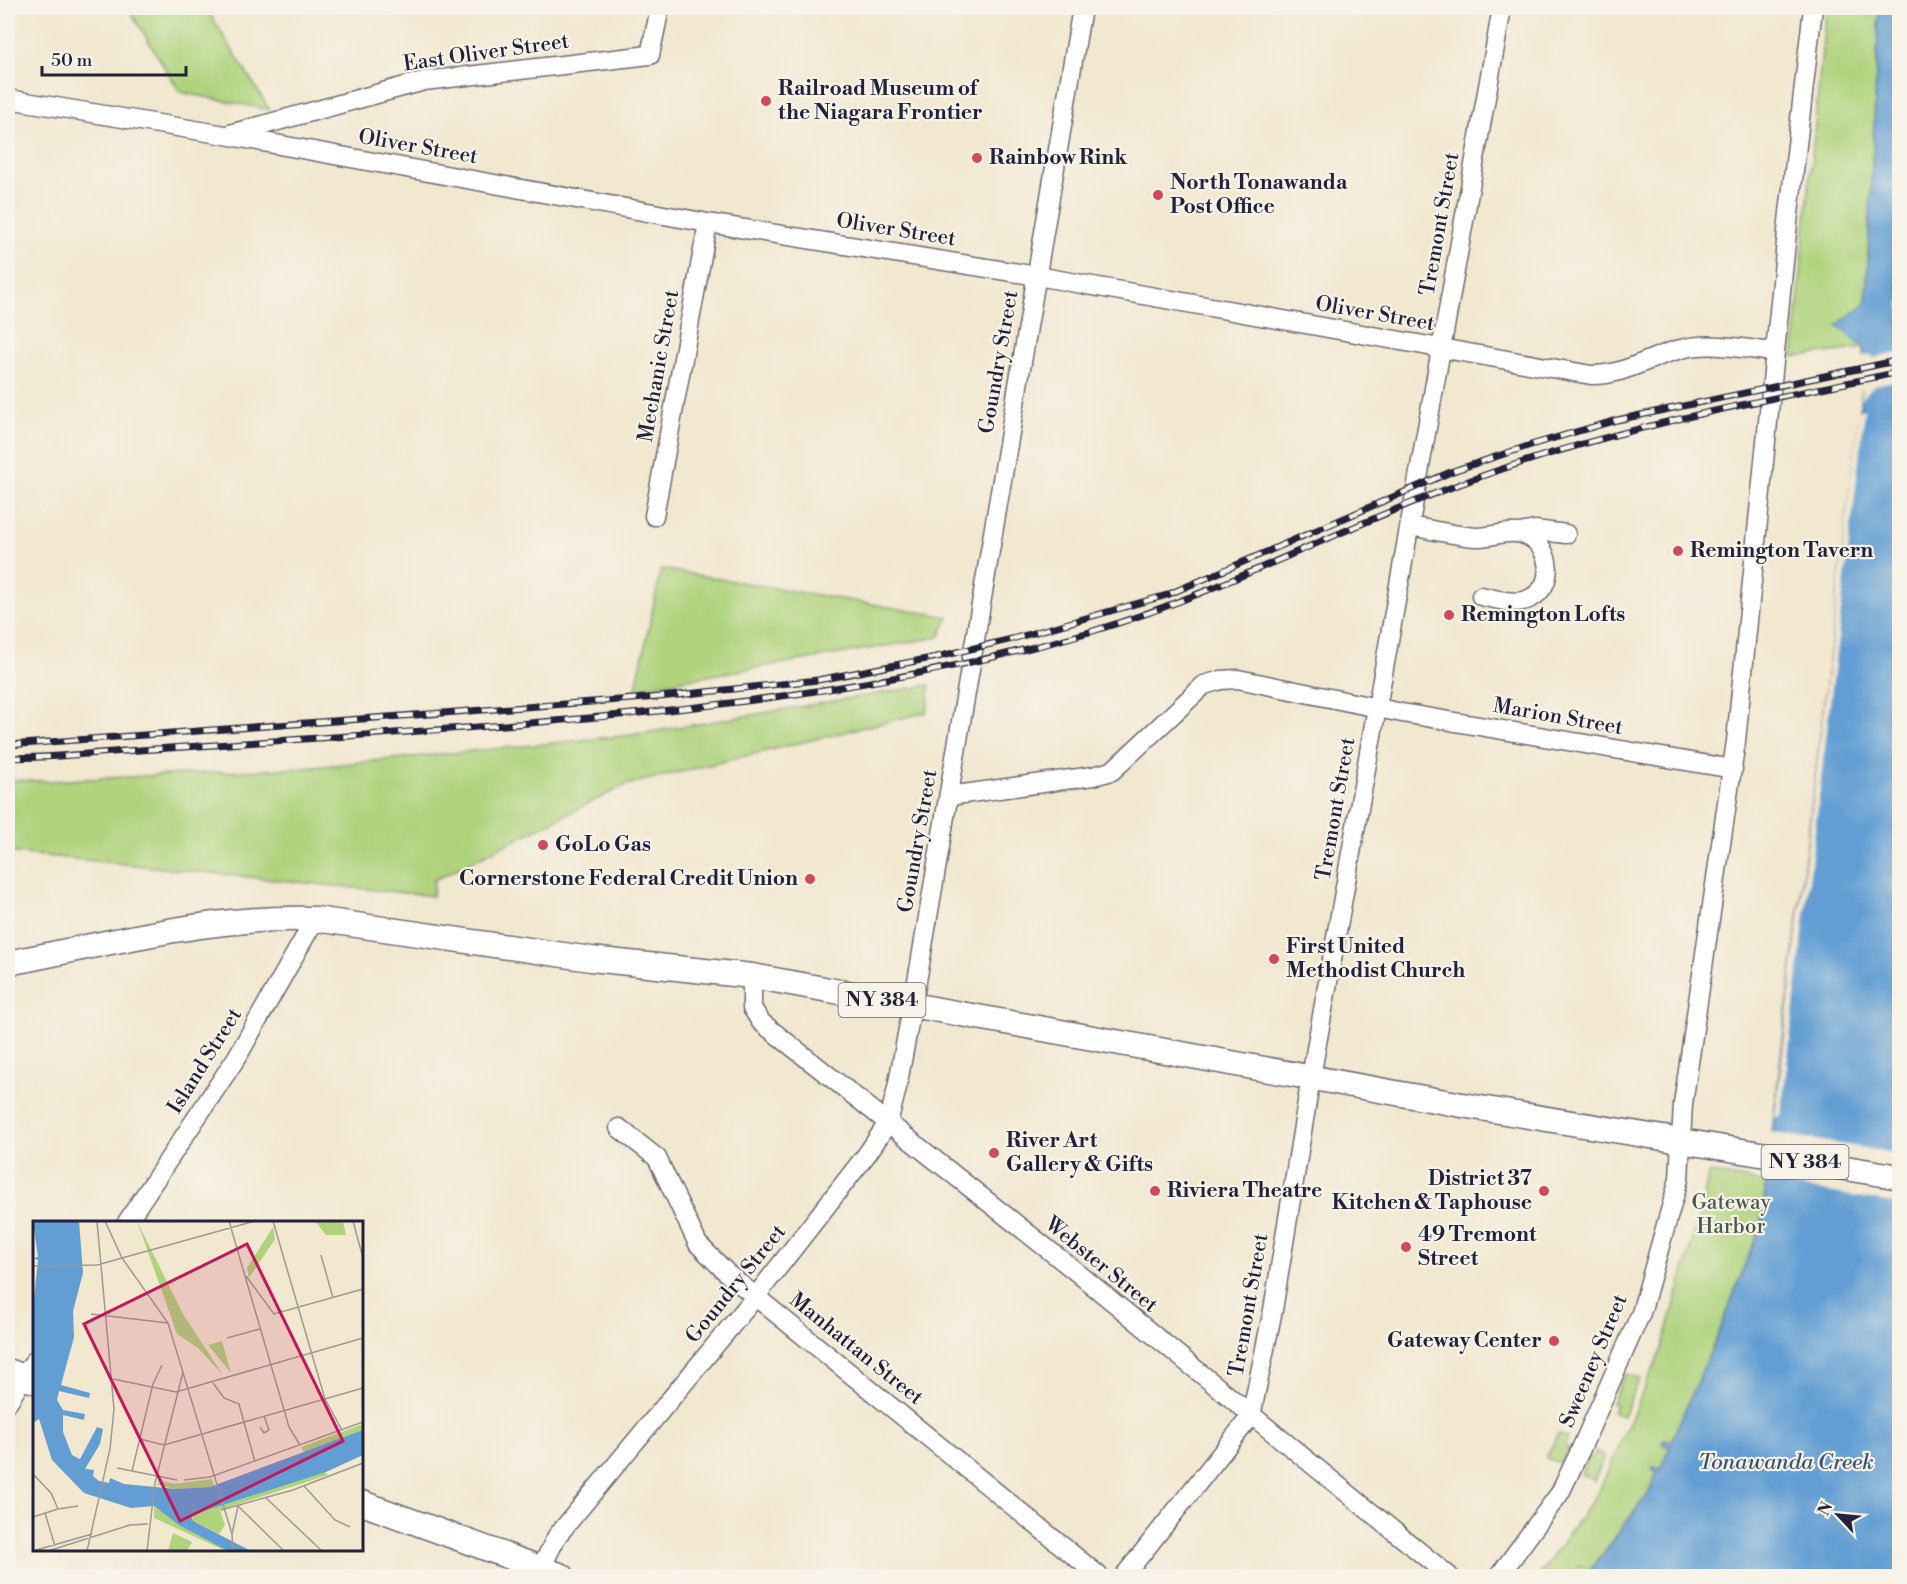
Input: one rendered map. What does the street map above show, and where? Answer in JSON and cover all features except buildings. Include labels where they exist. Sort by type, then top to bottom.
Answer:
[{"type":"main road","name":"NY 384","points":[[8,963],[208,925],[277,917],[315,919],[591,958],[752,976],[1311,1077],[1682,1142],[1899,1177]]},
{"type":"main road","points":[[363,1503],[551,1572]]},
{"type":"street","name":"East Oliver Street","points":[[225,135],[424,81],[650,55],[660,8]]},
{"type":"street","name":"Goundry Street","points":[[551,1572],[557,1536],[756,1296],[867,1154],[888,1123],[913,1006],[1082,8]]},
{"type":"street","name":"Tremont Street","points":[[1124,1576],[1251,1416],[1273,1310],[1311,1077],[1502,8]]},
{"type":"street","name":"Sweeney Street","points":[[1499,1576],[1560,1494],[1580,1452],[1641,1313],[1680,1179],[1684,1094],[1733,769],[1775,352],[1813,8]]},
{"type":"street","name":"Oliver Street","points":[[8,99],[225,135],[708,223],[1037,276],[1442,349],[1602,375],[1696,346],[1775,352]]},
{"type":"street","name":"Mechanic Street","points":[[654,516],[708,223]]},
{"type":"street","points":[[1410,526],[1478,537],[1535,530],[1566,534]]},
{"type":"street","points":[[1481,596],[1518,602],[1532,598],[1541,589],[1548,576],[1548,563],[1544,551],[1535,541],[1520,533]]},
{"type":"street","name":"Marion Street","points":[[949,796],[1049,783],[1112,771],[1204,685],[1221,680],[1252,682],[1377,708],[1733,769]]},
{"type":"street","name":"Island Street","points":[[128,1221],[237,1057],[315,919]]},
{"type":"street","name":"Webster Street","points":[[752,976],[750,997],[756,1016],[1449,1576]]},
{"type":"street","name":"Manhattan Street","points":[[619,1128],[657,1158],[698,1244],[729,1275],[1099,1576]]},
{"type":"street","points":[[8,1402],[25,1373]]},
{"type":"green space","points":[[128,8],[206,8],[270,110],[180,92]]},
{"type":"green space","points":[[1826,8],[1879,8],[1864,348],[1793,357]]},
{"type":"green space","points":[[661,569],[949,617],[939,637],[636,688]]},
{"type":"green space","points":[[930,685],[927,712],[626,785],[434,880],[433,896],[8,852],[8,780],[48,781],[304,768],[632,735]]},
{"type":"green space","name":"Gateway Harbor","points":[[1708,1174],[1766,1183],[1761,1223],[1720,1330],[1671,1442],[1665,1440],[1670,1447],[1660,1470],[1654,1467],[1657,1473],[1649,1492],[1589,1572],[1579,1565],[1572,1576],[1539,1576],[1599,1491],[1663,1346],[1704,1198]]},
{"type":"green space","points":[[1625,1374],[1640,1378],[1623,1416],[1613,1412],[1616,1405],[1612,1403]]},
{"type":"green space","points":[[1558,1434],[1568,1438],[1565,1446],[1569,1448],[1560,1463],[1546,1458]]},
{"type":"green space","points":[[1596,1451],[1605,1456],[1594,1481],[1581,1474],[1588,1457],[1592,1458]]},
{"type":"water","name":"Tonawanda Creek","points":[[1879,8],[1899,8],[1899,1576],[1587,1576],[1649,1492],[1657,1473],[1652,1470],[1653,1467],[1660,1469],[1670,1447],[1663,1444],[1664,1440],[1671,1442],[1720,1330],[1761,1223],[1861,399],[1864,348],[1837,325],[1866,303]]},
{"type":"pier","points":[[1899,353],[1899,380],[1874,385],[1861,399],[1862,388],[1859,388],[1861,360],[1864,356],[1872,355],[1873,358]]},
{"type":"pier","points":[[1859,410],[1865,410],[1781,1116],[1775,1116]]},
{"type":"pier","points":[[1770,1132],[1899,1154],[1899,1204],[1763,1181]]},
{"type":"railway","points":[[8,745],[659,697],[818,680],[937,657],[1012,639],[1167,595],[1453,471],[1534,444],[1617,420],[1900,360]]},
{"type":"railway","points":[[8,758],[443,730],[630,714],[724,704],[910,675],[1002,655],[1093,631],[1139,616],[1230,581],[1365,522],[1455,486],[1564,449],[1675,420],[1900,372]]},
{"type":"place","name":"Railroad Museum of the Niagara Frontier","points":[[766,101]]},
{"type":"place","name":"Rainbow Rink","points":[[977,158]]},
{"type":"place","name":"North Tonawanda Post Office","points":[[1158,195]]},
{"type":"place","name":"Remington Tavern","points":[[1678,551]]},
{"type":"place","name":"Remington Lofts","points":[[1449,615]]},
{"type":"place","name":"GoLo Gas","points":[[543,845]]},
{"type":"place","name":"Cornerstone Federal Credit Union","points":[[810,879]]},
{"type":"place","name":"First United Methodist Church","points":[[1274,959]]},
{"type":"place","name":"River Art Gallery & Gifts","points":[[994,1153]]},
{"type":"place","name":"Riviera Theatre","points":[[1155,1191]]},
{"type":"place","name":"District 37 Kitchen & Taphouse","points":[[1544,1191]]},
{"type":"place","name":"49 Tremont Street","points":[[1406,1247]]},
{"type":"place","name":"Gateway Center","points":[[1554,1341]]}]
